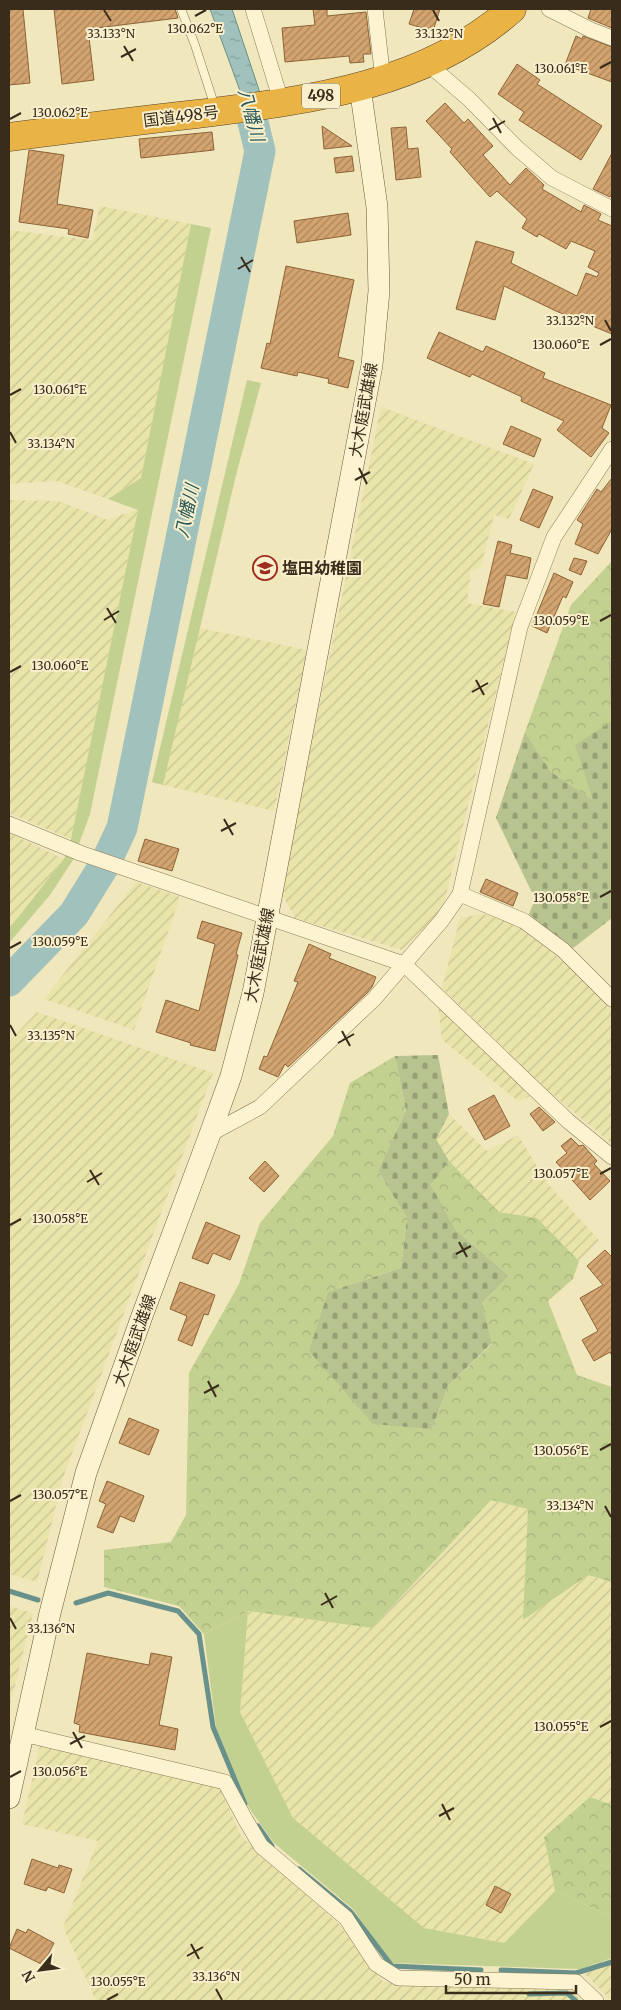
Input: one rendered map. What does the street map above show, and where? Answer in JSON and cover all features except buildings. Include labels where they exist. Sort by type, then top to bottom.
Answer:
[{"type":"highway","name":"国道498号","points":[[9,137],[282,104],[372,83],[427,62],[470,40],[512,9]]},
{"type":"main road","name":"大木庭武雄線","points":[[9,1798],[50,1612],[86,1473],[210,1134],[230,1076],[253,993],[372,365],[379,290],[372,83]]},
{"type":"street","points":[[253,9],[282,104]]},
{"type":"street","points":[[372,83],[375,9]]},
{"type":"street","points":[[549,9],[590,30],[612,38]]},
{"type":"street","points":[[427,62],[469,99],[516,148],[552,178],[612,209]]},
{"type":"street","points":[[210,1134],[260,1107],[374,999],[442,920],[460,894],[520,627],[554,537],[612,449]]},
{"type":"street","points":[[9,824],[80,854],[404,964],[568,1121],[612,1157]]},
{"type":"street","points":[[460,894],[524,921],[563,950],[612,999]]},
{"type":"street","points":[[23,1734],[226,1782],[244,1819],[261,1846],[346,1918],[376,1964],[398,1978],[576,1982],[596,2001]]},
{"type":"lane","points":[[181,9],[195,45],[216,111]]},
{"type":"shaded area","points":[[100,206],[191,224],[141,478],[108,499],[57,481],[9,484],[9,230],[92,240]]},
{"type":"shaded area","points":[[381,407],[534,464],[509,519],[494,515],[481,567],[471,570],[467,603],[516,612],[442,911],[402,950],[295,918],[281,892]]},
{"type":"shaded area","points":[[9,500],[58,501],[108,520],[138,509],[71,839],[9,813]]},
{"type":"shaded area","points":[[200,628],[307,650],[274,811],[163,785]]},
{"type":"shaded area","points":[[9,833],[64,859],[9,929]]},
{"type":"shaded area","points":[[136,882],[180,897],[134,1030],[44,999]]},
{"type":"shaded area","points":[[483,914],[520,925],[572,969],[612,1010],[612,1144],[544,1087],[442,988],[460,918]]},
{"type":"shaded area","points":[[438,1004],[530,1096],[519,1102],[442,1040]]},
{"type":"shaded area","points":[[37,1012],[213,1073],[63,1478],[37,1582],[9,1574],[9,1042]]},
{"type":"shaded area","points":[[449,1114],[487,1151],[518,1135],[547,1183],[599,1240],[579,1261],[537,1218],[499,1212],[449,1161],[436,1139]]},
{"type":"shaded area","points":[[490,1500],[528,1509],[588,1575],[612,1582],[612,1805],[590,1797],[544,1837],[555,1891],[504,1943],[424,1928],[293,1818],[240,1712],[248,1611],[372,1628]]},
{"type":"shaded area","points":[[9,1606],[33,1613],[9,1709]]},
{"type":"shaded area","points":[[40,1745],[220,1788],[241,1836],[339,1924],[383,1982],[569,1988],[582,2001],[96,2001],[63,1927],[98,1841],[22,1824]]},
{"type":"shaded area","points":[[612,1958],[612,2001],[580,1969]]},
{"type":"green space","points":[[191,224],[211,228],[90,814],[73,860],[50,895],[9,943],[9,929],[64,859],[71,839],[138,510],[108,499],[141,478]]},
{"type":"green space","points":[[247,380],[261,383],[236,475],[163,785],[152,782]]},
{"type":"green space","points":[[612,561],[612,658],[608,662],[611,722],[594,801],[551,772],[525,732],[571,605]]},
{"type":"green space","points":[[612,658],[612,918],[572,949],[529,914],[535,899],[496,818],[525,732],[551,772],[593,800],[575,745],[611,722],[608,662]]},
{"type":"green space","points":[[438,1055],[449,1114],[436,1139],[449,1161],[431,1185],[456,1230],[509,1276],[482,1303],[492,1343],[448,1386],[432,1429],[373,1424],[309,1351],[328,1292],[401,1268],[407,1218],[378,1171],[406,1110],[395,1056]]},
{"type":"green space","points":[[395,1056],[406,1110],[378,1171],[407,1218],[401,1268],[328,1292],[432,1429],[448,1386],[492,1344],[482,1303],[509,1276],[456,1230],[431,1185],[449,1161],[499,1212],[537,1218],[579,1261],[573,1279],[548,1301],[577,1375],[612,1387],[612,1582],[588,1575],[523,1620],[528,1509],[491,1500],[372,1628],[248,1611],[204,1634],[179,1606],[104,1587],[104,1550],[171,1542],[186,1515],[189,1373],[239,1284],[260,1223],[333,1136],[350,1083]]},
{"type":"green space","points":[[248,1611],[240,1712],[293,1818],[424,1928],[504,1943],[555,1891],[612,1917],[612,1958],[580,1969],[391,1963],[353,1909],[274,1843],[249,1808],[216,1728],[204,1634]]},
{"type":"green space","points":[[590,1797],[612,1805],[612,1917],[555,1891],[544,1837]]},
{"type":"water","points":[[210,9],[232,9],[261,96],[264,155],[248,153],[239,88]]},
{"type":"waterway","name":"八幡川","points":[[9,981],[74,914],[105,864],[122,828],[260,151],[251,114]]},
{"type":"waterway","points":[[9,1591],[38,1600]]},
{"type":"waterway","points":[[76,1603],[108,1593],[178,1611],[199,1634],[213,1727],[245,1804]]},
{"type":"waterway","points":[[258,1826],[272,1846]]},
{"type":"waterway","points":[[299,1869],[351,1912],[392,1966],[481,1970]]},
{"type":"waterway","points":[[501,1970],[576,1973],[612,1962]]},
{"type":"waterway","points":[[529,1994],[567,1993],[576,2001]]},
{"type":"place","name":"塩田幼稚園","points":[[265,568]]}]
